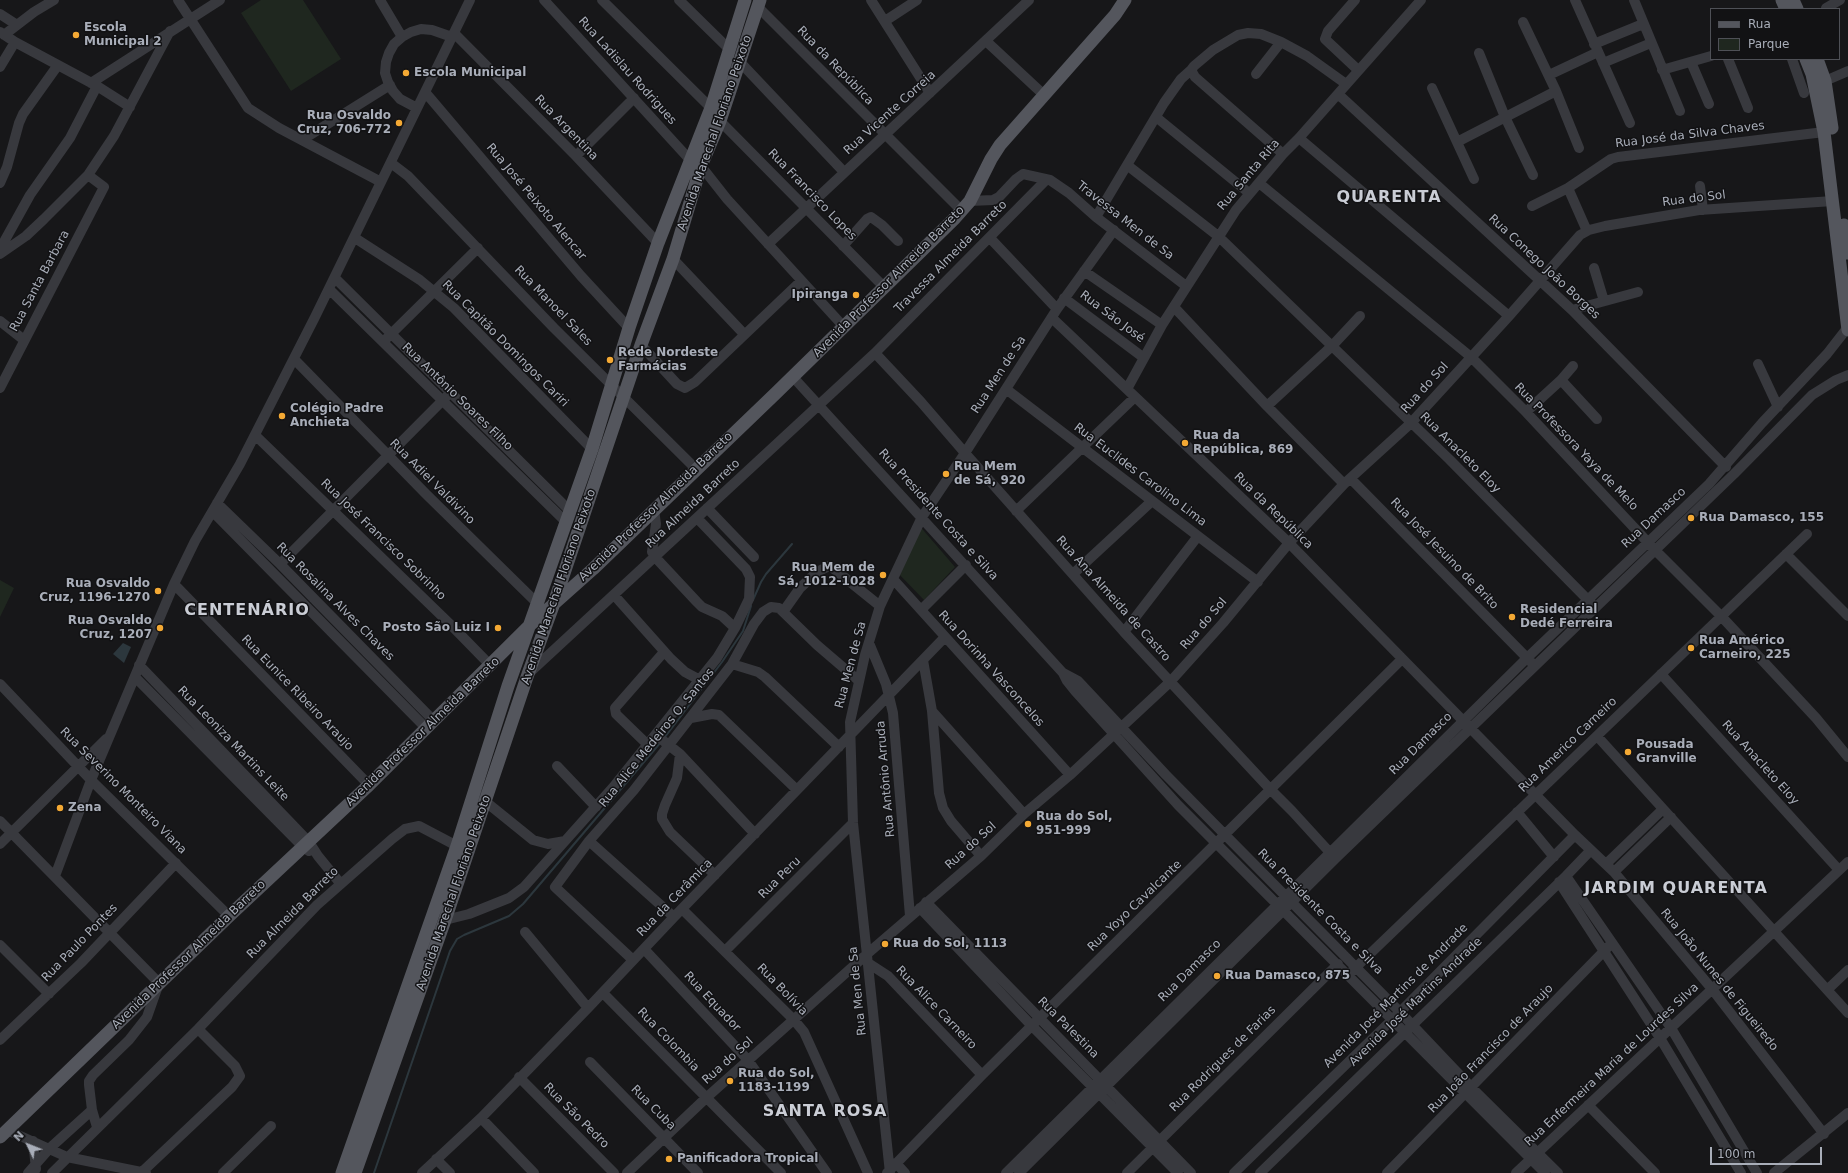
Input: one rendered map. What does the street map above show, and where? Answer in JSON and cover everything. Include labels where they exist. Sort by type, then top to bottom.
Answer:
[{"type":"main road","name":"Avenida Marechal Floriano Peixoto","points":[[355,1173],[486,802],[528,674],[553,606],[641,345],[673,259],[711,108],[745,0]]},
{"type":"main road","name":"Avenida Professor Almeida Barreto","points":[[4,1133],[229,916],[369,785],[529,626],[553,606],[885,288],[966,206],[1000,145],[1115,15],[1125,0]]},
{"type":"main road","name":"Avenida Marechal Floriano Peixoto","points":[[342,1173],[457,846],[508,686],[592,449],[613,386],[629,328],[658,243],[696,164],[720,121],[759,4]]},
{"type":"main road","points":[[1806,60],[1814,81],[1824,132],[1848,330]]},
{"type":"main road","points":[[1817,60],[1825,80],[1848,253]]},
{"type":"street","points":[[54,0],[2,34],[94,85],[130,107]]},
{"type":"street","points":[[178,0],[248,108],[262,118],[381,182]]},
{"type":"street","points":[[0,249],[30,195],[70,138],[94,85],[170,31],[220,0]]},
{"type":"street","points":[[380,0],[402,37]]},
{"type":"street","points":[[55,876],[91,780],[174,584],[195,541],[255,435],[294,359],[355,238],[470,0]]},
{"type":"street","name":"Rua Ladislau Rodrigues","points":[[544,0],[844,327]]},
{"type":"street","points":[[602,0],[711,108]]},
{"type":"street","points":[[679,0],[729,49]]},
{"type":"street","points":[[871,0],[930,94]]},
{"type":"street","points":[[885,21],[917,0]]},
{"type":"street","name":"Rua Vicente Correia","points":[[768,244],[1029,0]]},
{"type":"street","name":"Rua Santa Rita","points":[[1127,389],[1162,325],[1186,286],[1218,236],[1249,193],[1283,154],[1300,138],[1358,70],[1421,0]]},
{"type":"street","points":[[1575,0],[1630,123]]},
{"type":"street","points":[[1634,0],[1680,112]]},
{"type":"street","points":[[1826,8],[1840,0]]},
{"type":"street","points":[[1351,1],[1328,30],[1325,39],[1358,70]]},
{"type":"street","name":"Rua da República","points":[[759,4],[885,136],[966,206]]},
{"type":"street","points":[[0,14],[17,25]]},
{"type":"street","points":[[1523,22],[1556,91],[1579,148]]},
{"type":"street","points":[[1549,76],[1596,48],[1643,24]]},
{"type":"street","points":[[417,108],[400,99],[390,85],[386,73],[386,62],[389,52],[394,44],[402,37],[421,29],[453,35]]},
{"type":"street","points":[[0,254],[40,223],[88,175],[114,136],[170,31]]},
{"type":"street","points":[[1096,217],[1126,165],[1181,79],[1213,50],[1238,35],[1248,33],[1261,34],[1281,42],[1307,56],[1346,84]]},
{"type":"street","name":"Rua Argentina","points":[[453,35],[576,156],[658,243]]},
{"type":"street","points":[[986,41],[1044,95]]},
{"type":"street","points":[[0,67],[15,42]]},
{"type":"street","points":[[1256,74],[1281,42]]},
{"type":"street","points":[[1603,63],[1651,43]]},
{"type":"street","points":[[1479,53],[1505,117],[1533,175]]},
{"type":"street","points":[[1662,70],[1710,56]]},
{"type":"street","points":[[1728,60],[1748,108]]},
{"type":"street","points":[[1792,60],[1804,93]]},
{"type":"street","points":[[739,61],[844,172]]},
{"type":"street","points":[[1691,62],[1709,104]]},
{"type":"street","points":[[0,183],[7,167],[19,123],[23,114],[58,65]]},
{"type":"street","points":[[1192,68],[1195,77],[1200,83],[1283,154]]},
{"type":"street","points":[[1825,80],[1848,71]]},
{"type":"street","points":[[302,140],[390,85]]},
{"type":"street","points":[[1432,88],[1474,179]]},
{"type":"street","points":[[1457,142],[1556,91]]},
{"type":"street","name":"Rua José Peixoto Alencar","points":[[425,92],[581,276],[629,328]]},
{"type":"street","name":"Rua Conego João Borges","points":[[1338,94],[1572,310],[1726,467]]},
{"type":"street","points":[[576,156],[634,98]]},
{"type":"street","points":[[1156,117],[1249,193]]},
{"type":"street","name":"Rua Francisco Lopes","points":[[720,121],[885,288]]},
{"type":"street","name":"Rua José da Silva Chaves","points":[[1532,206],[1568,188],[1611,159],[1618,157],[1824,132]]},
{"type":"street","points":[[1300,138],[1509,316]]},
{"type":"street","name":"Rua Manoel Sales","points":[[391,162],[408,176],[624,398],[696,469]]},
{"type":"street","name":"Rua Anacleto Eloy","points":[[1126,165],[1218,236],[1411,422],[1592,603]]},
{"type":"street","name":"Travessa Men de Sa","points":[[966,206],[993,200],[999,197],[1016,179],[1023,174],[1054,182],[1070,193],[1096,217],[1186,286]]},
{"type":"street","name":"Rua Santa Barbara","points":[[0,388],[4,370],[24,340],[104,187],[88,175]]},
{"type":"street","name":"Travessa Almeida Barreto","points":[[875,353],[1046,180]]},
{"type":"street","name":"Rua Professora Yaya de Melo","points":[[1259,183],[1471,357],[1526,412],[1651,546],[1721,616],[1816,718],[1848,757]]},
{"type":"street","points":[[1700,186],[1703,210]]},
{"type":"street","points":[[1568,188],[1587,231]]},
{"type":"street","name":"Rua do Sol","points":[[627,1173],[748,1060],[868,958],[910,916],[981,856],[1024,814],[1070,775],[1170,682],[1258,582],[1289,543],[1348,481],[1411,422],[1509,316],[1576,238],[1587,231],[1703,210],[1833,201]]},
{"type":"street","points":[[843,246],[870,217],[874,218],[898,241]]},
{"type":"street","name":"Rua Men de Sa","points":[[891,1170],[853,823],[850,722],[859,681],[880,606],[922,517],[965,453],[1064,298],[1114,230]]},
{"type":"street","name":"Rua Capitão Domingos Cariri","points":[[355,238],[435,291],[454,308],[592,449]]},
{"type":"street","name":"Rua da República","points":[[990,238],[1054,313],[1134,397],[1289,543],[1466,725]]},
{"type":"street","points":[[383,342],[478,248]]},
{"type":"street","points":[[673,259],[744,334]]},
{"type":"street","points":[[1594,268],[1604,301]]},
{"type":"street","points":[[1084,271],[1162,325]]},
{"type":"street","name":"Rua Antônio Soares Filho","points":[[335,278],[450,393],[568,517]]},
{"type":"street","points":[[641,345],[677,384],[685,388],[695,382],[801,281]]},
{"type":"street","name":"Rua Antônio Soares Filho","points":[[329,289],[442,401],[568,517]]},
{"type":"street","points":[[1572,310],[1638,292]]},
{"type":"street","name":"Rua São José","points":[[1064,298],[1144,358]]},
{"type":"street","name":"Rua José Jesuino de Brito","points":[[1174,307],[1267,406],[1348,481],[1531,662]]},
{"type":"street","points":[[1267,406],[1332,346],[1360,316]]},
{"type":"street","points":[[0,321],[24,340]]},
{"type":"street","name":"Rua Damasco","points":[[1006,1173],[1100,1086],[1288,899],[1651,546],[1726,467],[1762,423],[1827,354],[1848,326]]},
{"type":"street","name":"Rua Almeida Barreto","points":[[528,674],[875,353]]},
{"type":"street","name":"Rua Ana Almeida de Castro","points":[[875,353],[921,402],[1016,512],[1124,632],[1292,811],[1332,856]]},
{"type":"street","name":"Rua Adiel Valdivino","points":[[294,359],[388,456],[537,603]]},
{"type":"street","points":[[1758,364],[1778,407]]},
{"type":"street","points":[[1526,412],[1561,380],[1573,366]]},
{"type":"street","name":"Rua Damasco","points":[[1651,546],[1734,474],[1812,395],[1831,382],[1848,375]]},
{"type":"street","name":"Rua Presidente Costa e Silva","points":[[793,376],[1063,673],[1071,686],[1113,735],[1178,805],[1338,964],[1403,1032],[1468,1091],[1534,1156],[1558,1173]]},
{"type":"street","points":[[1561,380],[1597,419]]},
{"type":"street","name":"Rua Euclides Carolino Lima","points":[[1006,389],[1258,582]]},
{"type":"street","points":[[280,564],[450,393]]},
{"type":"street","points":[[1016,512],[1134,397]]},
{"type":"street","name":"Rua José Francisco Sobrinho","points":[[255,435],[450,624],[490,666]]},
{"type":"street","points":[[1073,574],[1152,501]]},
{"type":"street","name":"Rua Rosalina Alves Chaves","points":[[215,508],[280,564],[430,724]]},
{"type":"street","name":"Rua Rosalina Alves Chaves","points":[[215,508],[430,724]]},
{"type":"street","points":[[707,508],[754,557]]},
{"type":"street","points":[[654,510],[656,524],[652,552],[702,607],[722,616],[736,628]]},
{"type":"street","name":"Rua Alice Medeiros O. Santos","points":[[633,960],[555,887],[589,841],[634,790],[662,741],[700,680],[717,658],[736,628],[749,599],[751,582],[746,569],[697,518]]},
{"type":"street","name":"Rua Americo Carneiro","points":[[1348,975],[1807,534]]},
{"type":"street","points":[[1124,632],[1198,536]]},
{"type":"street","points":[[1786,554],[1848,616]]},
{"type":"street","points":[[921,610],[966,565]]},
{"type":"street","points":[[859,681],[816,645],[780,609],[810,578],[823,568],[829,566],[880,606]]},
{"type":"street","name":"Rua Dorinha Vasconcelos","points":[[893,579],[1070,775]]},
{"type":"street","name":"Rua Eunice Ribeiro Araujo","points":[[174,584],[369,785]]},
{"type":"street","points":[[614,595],[678,666],[700,680]]},
{"type":"street","name":"Rua Alice Medeiros O. Santos","points":[[445,920],[469,914],[509,898],[524,887],[596,807],[648,745],[662,741],[692,718],[732,664],[759,617],[767,608],[780,609]]},
{"type":"street","name":"Rua da Cerâmica","points":[[422,1173],[436,1158],[481,1118],[603,993],[674,917],[890,695],[944,637]]},
{"type":"street","name":"Rua Antônio Arruda","points":[[869,643],[890,695],[910,916]]},
{"type":"street","points":[[648,745],[614,711],[616,705],[664,652]]},
{"type":"street","name":"Rua Yoyo Cavalcante","points":[[891,1170],[1031,1025],[1217,844],[1270,789],[1402,659]]},
{"type":"street","points":[[923,660],[932,711],[936,772],[939,793],[944,808],[951,821],[981,856]]},
{"type":"street","name":"Rua Leoniza Martins Leite","points":[[139,664],[306,845]]},
{"type":"street","points":[[732,664],[758,672],[765,677],[839,747]]},
{"type":"street","name":"Rua Presidente Costa e Silva","points":[[1063,673],[1074,678],[1166,775],[1226,834],[1412,1024],[1468,1091]]},
{"type":"street","name":"Rua Anacleto Eloy","points":[[1661,674],[1839,870]]},
{"type":"street","name":"Rua Leoniza Martins Leite","points":[[134,678],[306,845]]},
{"type":"street","name":"Rua Severino Monteiro Viana","points":[[0,684],[91,780],[229,916]]},
{"type":"street","points":[[932,711],[1024,814]]},
{"type":"street","points":[[692,718],[712,714],[719,715],[797,790]]},
{"type":"street","name":"Rua João Nunes de Figueiredo","points":[[1466,725],[1590,850],[1614,872],[1712,989],[1824,1134]]},
{"type":"street","points":[[0,844],[111,734]]},
{"type":"street","points":[[1597,736],[1848,1012]]},
{"type":"street","points":[[662,741],[680,754],[755,834]]},
{"type":"street","points":[[680,754],[677,778],[665,805],[662,819],[670,832],[715,875]]},
{"type":"street","points":[[557,766],[596,807]]},
{"type":"street","points":[[486,802],[533,840],[548,844],[565,841]]},
{"type":"street","points":[[1606,864],[1663,809]]},
{"type":"street","points":[[1517,812],[1554,857]]},
{"type":"street","points":[[1614,872],[1671,817]]},
{"type":"street","points":[[0,821],[55,876],[108,933],[159,983],[147,1017],[129,1040],[92,1075],[89,1085],[92,1110],[97,1127]]},
{"type":"street","name":"Rua Peru","points":[[725,951],[853,823]]},
{"type":"street","name":"Rua Almeida Barreto","points":[[52,1173],[66,1157],[198,1029],[312,910],[340,883],[392,840],[412,826],[424,828],[457,846]]},
{"type":"street","name":"Avenida José Martins de Andrade","points":[[1234,1173],[1400,1012],[1575,835]]},
{"type":"street","points":[[589,841],[674,917]]},
{"type":"street","points":[[306,845],[318,856],[340,883]]},
{"type":"street","name":"Avenida José Martins Andrade","points":[[1260,1173],[1403,1032],[1563,879],[1590,850]]},
{"type":"street","name":"Rua Enfermeira Maria de Lourdes Silva","points":[[1516,1173],[1848,862]]},
{"type":"street","name":"Rua Paulo Pontes","points":[[0,1040],[49,994],[176,863]]},
{"type":"street","points":[[1563,879],[1613,942],[1671,1028],[1757,1173]]},
{"type":"street","points":[[1563,879],[1741,1173]]},
{"type":"street","name":"Rua Palestina","points":[[923,905],[1039,1018],[1100,1086],[1156,1144],[1191,1173]]},
{"type":"street","name":"Rua Palestina","points":[[923,905],[1031,1025],[1100,1086]]},
{"type":"street","name":"Rua Bolívia","points":[[682,909],[794,1020],[810,1043],[868,1173]]},
{"type":"street","points":[[524,932],[588,1008]]},
{"type":"street","name":"Rua João Francisco de Araujo","points":[[1387,1173],[1613,942]]},
{"type":"street","points":[[0,946],[49,994]]},
{"type":"street","name":"Rua Equador","points":[[644,949],[748,1060],[827,1173]]},
{"type":"street","name":"Rua Alice Carneiro","points":[[868,958],[888,976],[982,1075]]},
{"type":"street","name":"Rua Rodrigues de Farias","points":[[1128,1173],[1338,964]]},
{"type":"street","points":[[1828,989],[1848,970]]},
{"type":"street","name":"Rua Colombia","points":[[603,993],[781,1173]]},
{"type":"street","points":[[4,1133],[33,1141],[66,1157],[144,1173],[232,1087],[240,1076],[239,1071],[198,1029]]},
{"type":"street","name":"Rua Cuba","points":[[590,1062],[698,1173]]},
{"type":"street","name":"Rua São Pedro","points":[[520,1077],[614,1173]]},
{"type":"street","name":"Rua Damasco","points":[[1019,1173],[1100,1086]]},
{"type":"street","points":[[1588,1105],[1655,1173]]},
{"type":"street","points":[[28,1173],[36,1168],[50,1148],[92,1110]]},
{"type":"street","points":[[1762,1173],[1777,1170],[1824,1134],[1848,1113]]},
{"type":"street","points":[[481,1118],[534,1173]]},
{"type":"street","points":[[224,1173],[271,1126]]},
{"type":"street","points":[[33,1141],[36,1168]]},
{"type":"street","name":"Rua Palestina","points":[[1156,1144],[1178,1173]]},
{"type":"street","name":"Rua Presidente Costa e Silva","points":[[1534,1156],[1545,1173]]},
{"type":"street","points":[[436,1158],[450,1173]]},
{"type":"street","points":[[891,1170],[906,1173]]},
{"type":"green space","points":[[261,0],[303,0],[341,59],[291,91],[241,13]]},
{"type":"green space","points":[[918,524],[955,567],[924,600],[895,570]]},
{"type":"green space","points":[[0,580],[14,588],[0,617]]},
{"type":"shaded area","points":[[123,643],[131,647],[124,663],[113,654]]},
{"type":"waterway","points":[[753,600],[766,574],[792,544]]},
{"type":"waterway","points":[[665,737],[722,662],[743,631],[751,606]]},
{"type":"waterway","points":[[374,1173],[450,951],[457,939],[509,916],[523,904],[661,742]]},
{"type":"place","name":"Escola Municipal 2","points":[[76,35]]},
{"type":"place","name":"Escola Municipal","points":[[406,73]]},
{"type":"place","name":"Rua Osvaldo Cruz, 706-772","points":[[399,123]]},
{"type":"place","name":"Ipiranga","points":[[856,295]]},
{"type":"place","name":"Rede Nordeste Farmácias","points":[[610,360]]},
{"type":"place","name":"Colégio Padre Anchieta","points":[[282,416]]},
{"type":"place","name":"Rua da República, 869","points":[[1185,443]]},
{"type":"place","name":"Rua Mem de Sá, 920","points":[[946,474]]},
{"type":"place","name":"Rua Damasco, 155","points":[[1691,518]]},
{"type":"place","name":"Rua Mem de Sá, 1012-1028","points":[[883,575]]},
{"type":"place","name":"Rua Osvaldo Cruz, 1196-1270","points":[[158,591]]},
{"type":"place","name":"Residencial Dedé Ferreira","points":[[1512,617]]},
{"type":"place","name":"Rua Osvaldo Cruz, 1207","points":[[160,628]]},
{"type":"place","name":"Posto São Luiz I","points":[[498,628]]},
{"type":"place","name":"Rua Américo Carneiro, 225","points":[[1691,648]]},
{"type":"place","name":"Pousada Granville","points":[[1628,752]]},
{"type":"place","name":"Zena","points":[[60,808]]},
{"type":"place","name":"Rua do Sol, 951-999","points":[[1028,824]]},
{"type":"place","name":"Rua do Sol, 1113","points":[[885,944]]},
{"type":"place","name":"Rua Damasco, 875","points":[[1217,976]]},
{"type":"place","name":"Rua do Sol, 1183-1199","points":[[730,1081]]},
{"type":"place","name":"Panificadora Tropical","points":[[669,1159]]},
{"type":"district","name":"QUARENTA","points":[[1389,198]]},
{"type":"district","name":"CENTENÁRIO","points":[[247,611]]},
{"type":"district","name":"JARDIM QUARENTA","points":[[1676,889]]},
{"type":"district","name":"SANTA ROSA","points":[[825,1112]]}]
